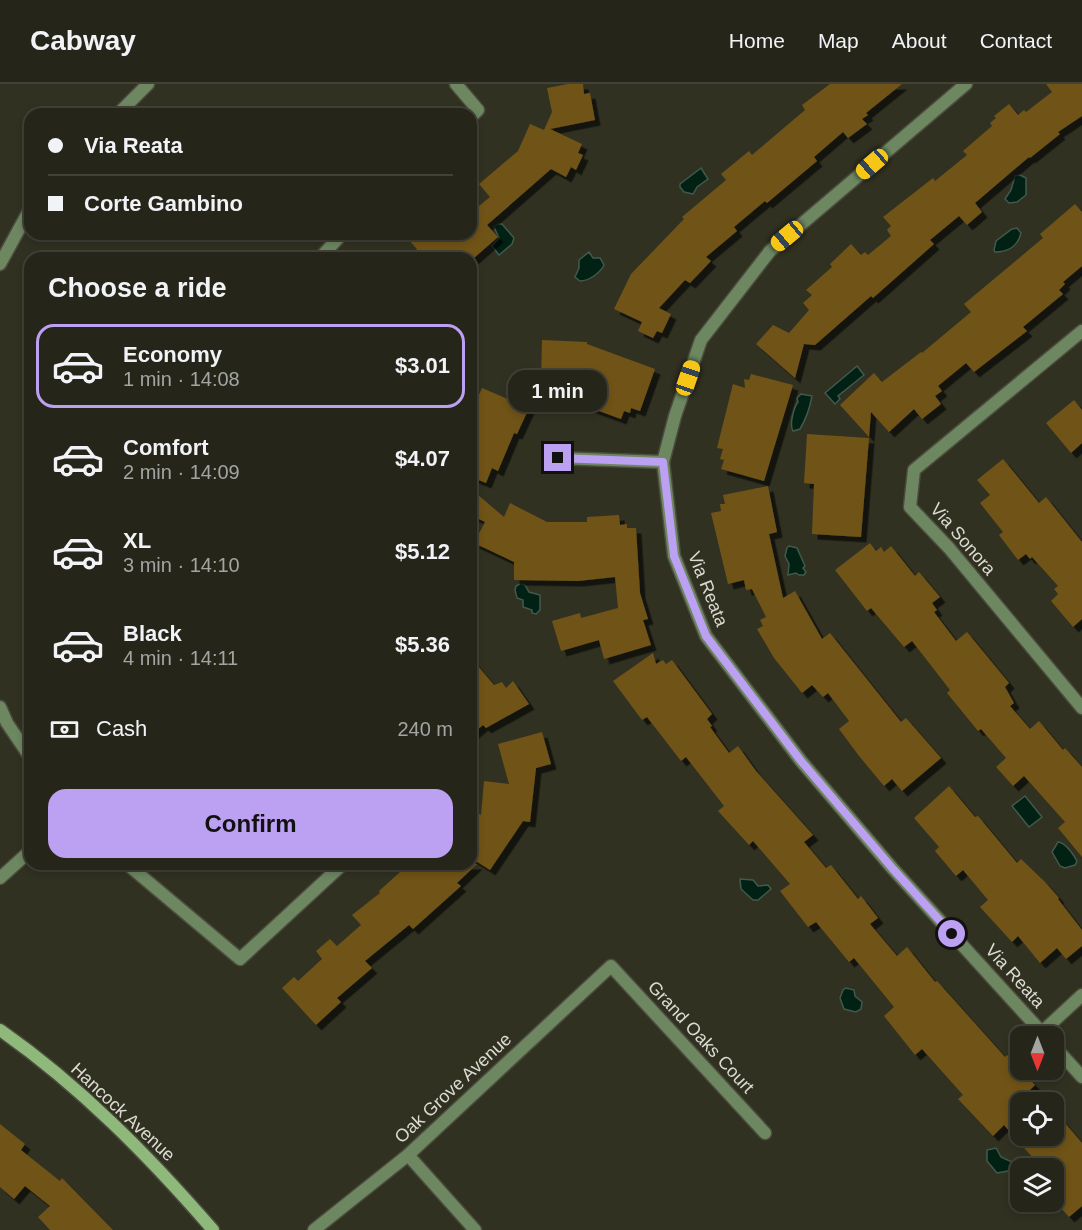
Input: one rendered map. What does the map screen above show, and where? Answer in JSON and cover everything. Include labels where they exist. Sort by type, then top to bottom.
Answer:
[{"type":"main road","name":"Hancock Avenue","points":[[0,1030],[32,1053],[113,1123],[173,1184],[213,1230]]},
{"type":"street","points":[[124,108],[148,84]]},
{"type":"street","points":[[456,84],[476,108]]},
{"type":"street","name":"Via Reata","points":[[966,84],[770,250],[701,340],[675,416],[663,462],[674,556],[706,636],[801,761],[893,869],[1036,1026]]},
{"type":"street","points":[[0,264],[24,220]]},
{"type":"street","points":[[326,252],[336,240]]},
{"type":"street","name":"Via Sonora","points":[[1082,331],[914,470],[910,507],[949,548],[1082,708]]},
{"type":"street","points":[[558,458],[663,462]]},
{"type":"street","points":[[0,707],[24,748]]},
{"type":"street","points":[[0,878],[24,856]]},
{"type":"street","points":[[134,870],[240,959],[336,870]]},
{"type":"street","name":"Grand Oaks Court","points":[[611,966],[765,1133]]},
{"type":"street","name":"Oak Grove Avenue","points":[[314,1230],[408,1155],[611,966]]},
{"type":"street","points":[[1051,1026],[1082,995]]},
{"type":"street","points":[[1064,1057],[1082,1077]]},
{"type":"street","points":[[408,1155],[475,1230]]},
{"type":"shaded area","points":[[701,168],[708,179],[697,187],[693,194],[684,192],[680,184]]},
{"type":"shaded area","points":[[1020,175],[1026,178],[1026,195],[1017,202],[1009,203],[1005,199],[1011,190],[1015,176]]},
{"type":"shaded area","points":[[502,224],[514,238],[512,244],[499,255],[492,246],[499,238],[494,227]]},
{"type":"shaded area","points":[[1017,228],[1021,233],[1015,245],[1004,251],[995,252],[996,241]]},
{"type":"shaded area","points":[[589,252],[593,258],[600,258],[604,265],[594,276],[580,281],[575,277],[579,268],[579,260]]},
{"type":"shaded area","points":[[857,366],[864,375],[838,396],[840,399],[835,404],[825,393]]},
{"type":"shaded area","points":[[801,394],[812,396],[800,429],[793,431],[792,416],[798,402],[797,398]]},
{"type":"shaded area","points":[[789,546],[797,548],[805,566],[804,575],[796,573],[788,575],[789,564],[785,556]]},
{"type":"shaded area","points":[[520,584],[525,585],[529,592],[540,595],[540,610],[536,614],[523,607],[523,600],[517,598],[515,590]]},
{"type":"shaded area","points":[[1025,796],[1042,817],[1029,827],[1012,806]]},
{"type":"shaded area","points":[[1058,842],[1064,844],[1071,852],[1077,861],[1075,865],[1065,868],[1060,866],[1052,852]]},
{"type":"shaded area","points":[[740,879],[753,880],[758,886],[768,885],[771,889],[758,900],[753,900],[741,889]]},
{"type":"shaded area","points":[[846,988],[854,990],[855,996],[862,1002],[861,1009],[856,1012],[844,1009],[840,998]]},
{"type":"shaded area","points":[[996,1148],[1001,1157],[1010,1161],[1008,1171],[997,1173],[987,1161],[987,1150]]},
{"type":"building","points":[[583,84],[584,94],[590,93],[595,120],[550,129],[582,144],[578,153],[583,155],[576,170],[571,167],[566,177],[551,169],[487,225],[498,237],[477,255],[477,252],[413,252],[417,249],[409,240],[477,240],[477,208],[490,197],[479,184],[518,151],[530,124],[544,130],[552,112],[547,88]]},
{"type":"building","points":[[830,84],[902,84],[866,113],[868,115],[862,119],[867,124],[848,138],[843,132],[814,157],[817,161],[734,227],[737,231],[706,257],[711,261],[690,283],[685,280],[659,308],[671,314],[662,333],[657,331],[653,338],[638,331],[642,322],[614,309],[631,274],[684,219],[682,217],[726,180],[721,174],[749,151],[752,155],[805,110],[802,105]]},
{"type":"building","points":[[1046,84],[1082,84],[1082,116],[1058,132],[1060,134],[975,203],[982,212],[967,225],[959,216],[930,240],[934,244],[873,298],[871,296],[815,345],[804,344],[795,378],[756,344],[773,325],[789,333],[809,310],[803,303],[812,295],[806,290],[832,267],[830,264],[851,244],[861,255],[865,252],[868,255],[891,236],[887,230],[891,226],[883,217],[933,178],[935,181],[967,155],[963,151],[992,126],[990,123],[996,118],[994,116],[1009,104],[1018,115],[1024,110],[1026,112],[1052,92]]},
{"type":"building","points":[[1075,204],[1082,212],[1082,266],[1063,282],[1065,284],[1059,290],[1063,294],[1023,327],[1027,331],[974,372],[966,363],[938,386],[942,391],[935,396],[941,404],[922,419],[914,409],[889,432],[871,412],[869,437],[840,405],[874,373],[882,382],[922,353],[971,312],[964,304],[1043,238],[1040,234]]},
{"type":"building","points":[[542,340],[587,342],[587,344],[655,369],[640,411],[631,408],[630,413],[624,411],[621,419],[588,407],[591,399],[549,397],[549,381],[541,381]]},
{"type":"building","points":[[751,374],[793,385],[764,481],[721,469],[724,460],[720,459],[723,449],[717,448],[733,384],[745,388],[744,379],[749,380]]},
{"type":"building","points":[[482,388],[529,408],[517,434],[514,433],[498,471],[492,468],[486,483],[477,479],[477,399]]},
{"type":"building","points":[[1074,400],[1082,410],[1082,443],[1071,453],[1046,423]]},
{"type":"building","points":[[807,434],[869,438],[861,537],[812,534],[814,484],[804,483]]},
{"type":"building","points":[[1003,459],[1039,503],[1046,497],[1082,542],[1082,619],[1073,627],[1051,601],[1058,594],[1054,589],[1058,586],[1032,557],[1030,559],[1026,554],[1018,560],[999,535],[1003,532],[980,503],[990,495],[977,480]]},
{"type":"building","points":[[768,486],[777,532],[769,534],[783,598],[795,591],[822,639],[830,633],[901,722],[906,718],[941,758],[902,791],[892,779],[884,786],[859,756],[839,729],[849,721],[828,693],[823,697],[812,685],[802,693],[774,658],[757,629],[763,626],[760,620],[766,617],[752,589],[746,590],[744,580],[728,584],[711,513],[721,511],[720,504],[725,504],[723,495]]},
{"type":"building","points":[[477,494],[504,517],[510,503],[547,522],[587,522],[587,517],[619,515],[620,525],[627,524],[627,528],[636,528],[640,593],[648,619],[643,620],[651,645],[604,659],[599,640],[561,651],[552,621],[580,613],[581,618],[618,608],[615,577],[578,581],[514,580],[514,562],[477,544],[477,537],[485,522],[477,518]]},
{"type":"building","points":[[870,543],[876,551],[881,547],[884,552],[891,546],[915,576],[919,572],[940,597],[932,603],[937,610],[934,612],[956,641],[967,632],[1009,683],[1005,687],[1014,703],[1010,706],[1030,729],[1039,721],[1063,750],[1065,748],[1082,767],[1082,857],[1058,828],[1065,822],[1024,776],[1013,786],[996,767],[1006,758],[981,729],[978,731],[947,693],[950,690],[912,641],[904,647],[871,608],[867,611],[835,570]]},
{"type":"building","points":[[653,653],[656,664],[663,660],[666,664],[672,660],[712,714],[707,719],[712,726],[710,727],[729,753],[738,746],[756,771],[813,835],[804,842],[826,868],[831,865],[858,899],[861,896],[878,918],[870,924],[897,956],[907,947],[935,982],[937,981],[1005,1057],[1007,1055],[1010,1058],[1010,1080],[1030,1080],[1035,1085],[1028,1092],[1010,1092],[1010,1132],[1004,1125],[993,1136],[958,1099],[963,1095],[922,1049],[915,1055],[884,1016],[894,1007],[854,958],[849,962],[816,922],[808,927],[780,891],[790,884],[753,841],[749,845],[718,811],[724,806],[686,757],[681,761],[647,717],[642,720],[613,681]]},
{"type":"building","points":[[477,665],[494,685],[502,682],[506,688],[513,681],[529,704],[486,728],[483,725],[477,730]]},
{"type":"building","points":[[542,732],[551,764],[536,768],[530,822],[523,821],[490,870],[477,862],[477,812],[481,815],[484,781],[509,784],[498,744]]},
{"type":"building","points":[[949,786],[975,817],[978,816],[1017,863],[1021,859],[1045,882],[1082,930],[1082,946],[1066,959],[1057,948],[1040,963],[1018,936],[1012,942],[980,907],[988,900],[963,870],[956,876],[935,851],[939,847],[914,818]]},
{"type":"building","points":[[402,870],[471,870],[457,883],[461,886],[413,929],[409,925],[365,961],[372,968],[337,998],[341,1002],[316,1025],[282,988],[294,977],[298,981],[322,959],[316,951],[330,939],[337,946],[361,925],[352,915],[380,893],[379,891]]},
{"type":"building","points":[[1064,1122],[1082,1143],[1082,1206],[1069,1217],[1064,1211],[1064,1158],[1033,1158],[1023,1146],[1064,1146]]},
{"type":"building","points":[[0,1124],[25,1144],[21,1150],[60,1181],[62,1178],[113,1230],[50,1230],[38,1217],[50,1206],[25,1186],[14,1199],[0,1187]]},
{"type":"route","points":[[558,458],[663,462],[674,556],[706,636],[801,761],[952,934]]}]
